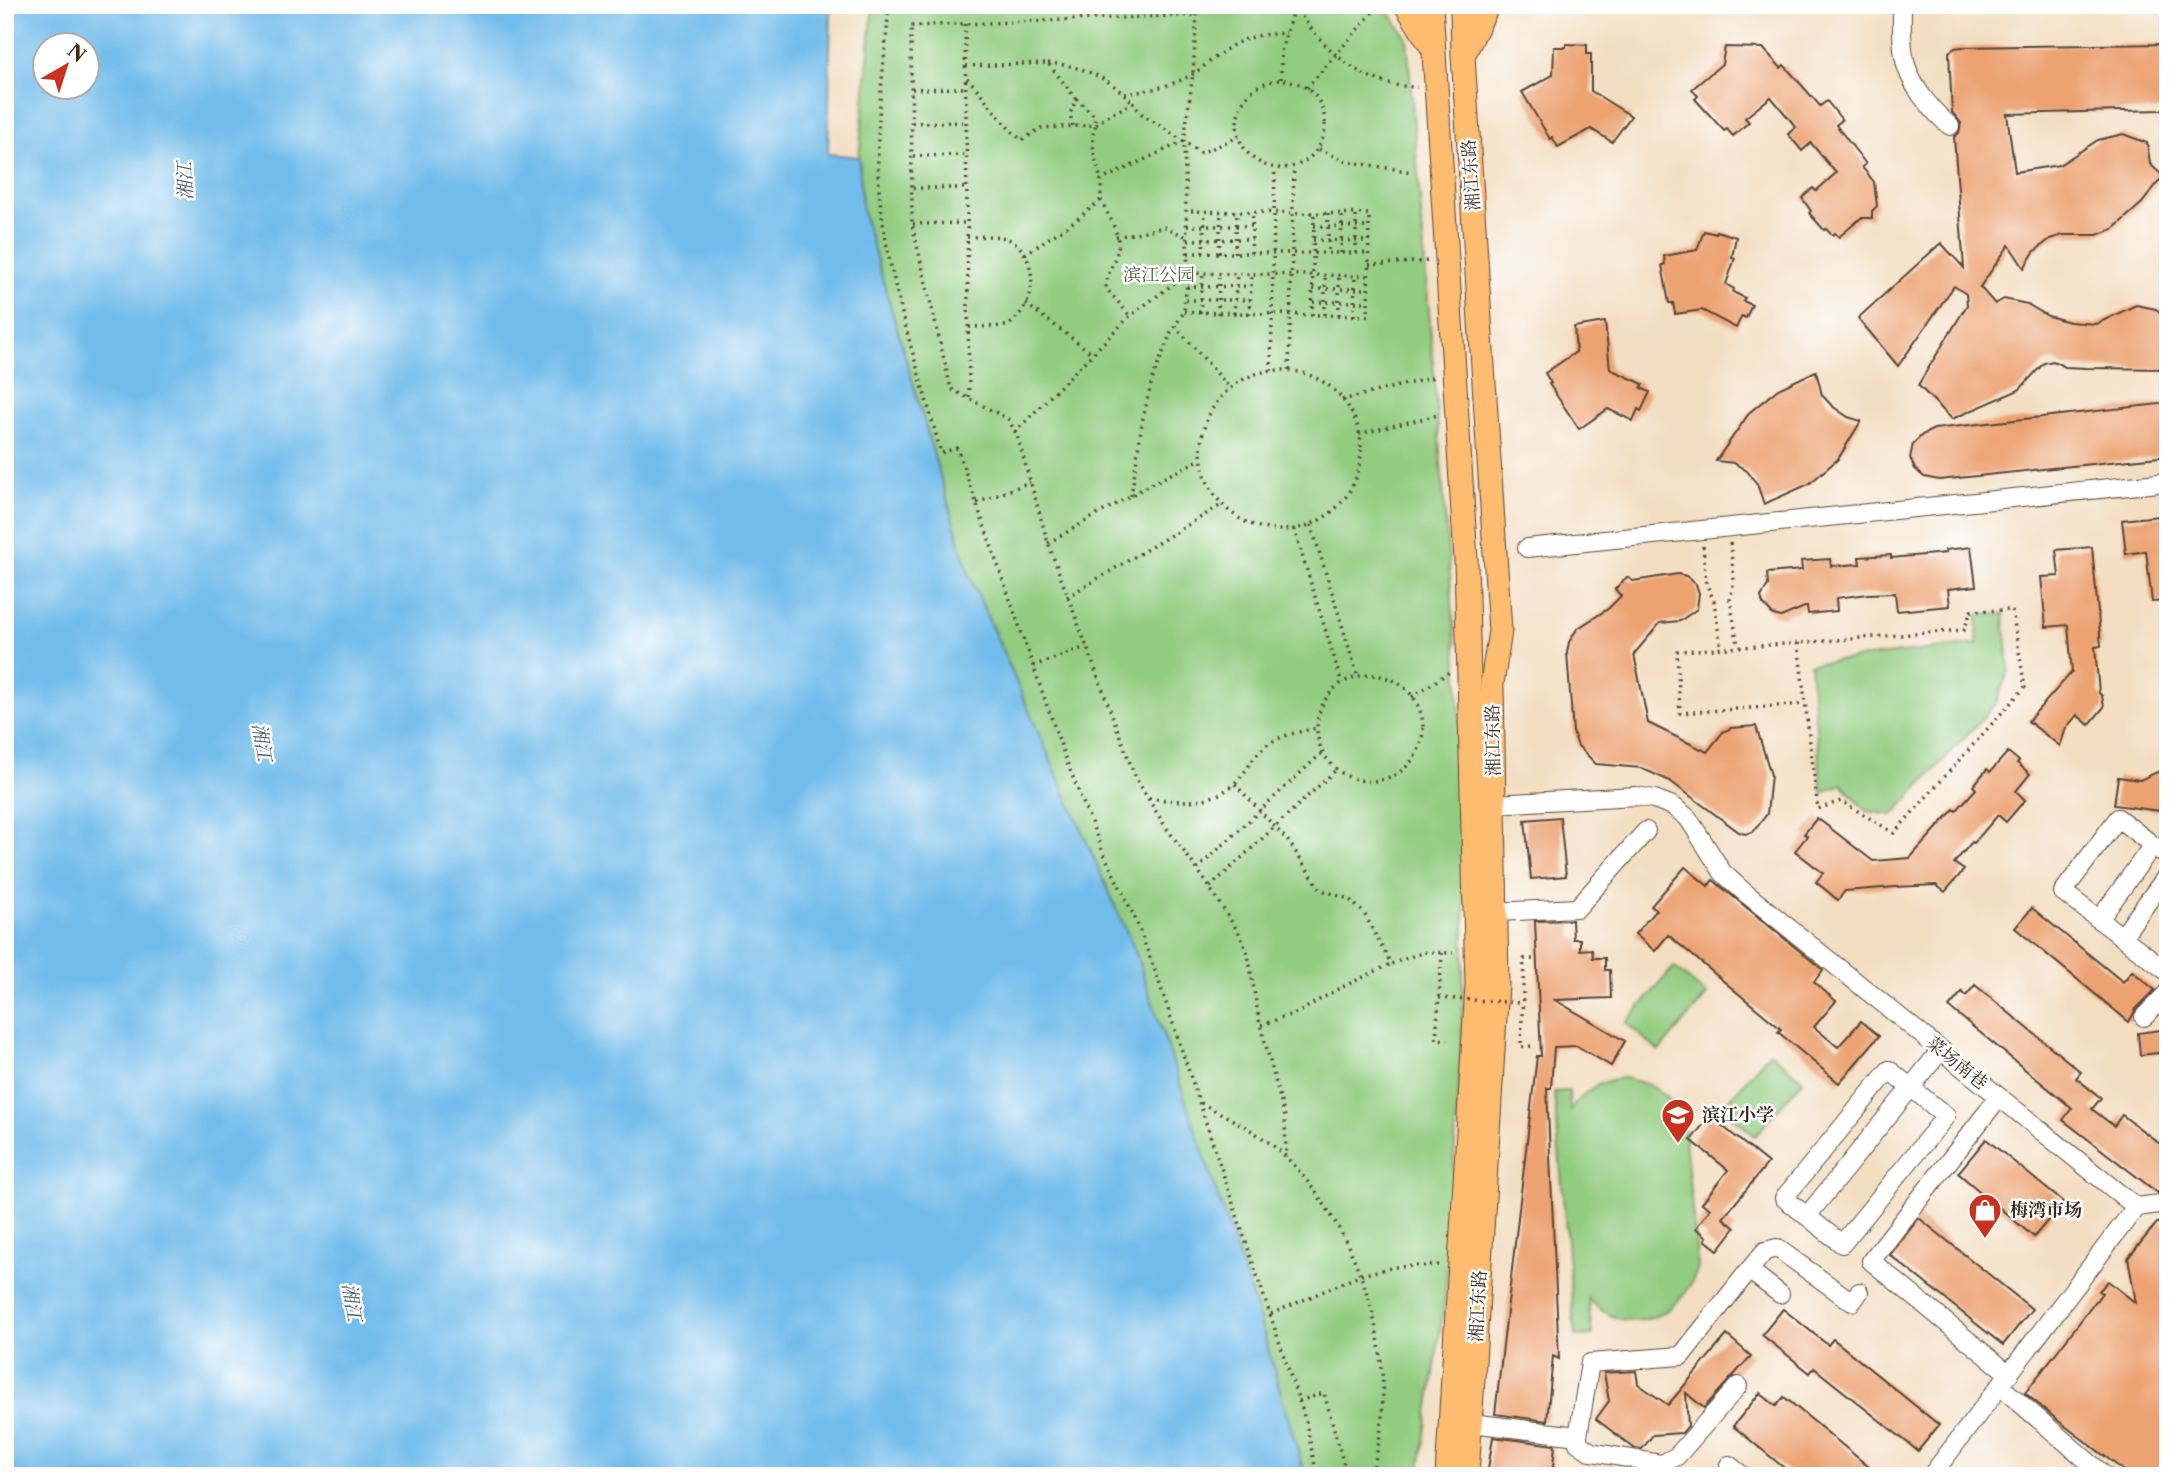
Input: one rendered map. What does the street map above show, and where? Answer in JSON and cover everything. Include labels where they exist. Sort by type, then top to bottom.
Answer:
[{"type":"main road","points":[[1406,5],[1432,48]]},
{"type":"main road","name":"湘江东路","points":[[1431,5],[1466,560],[1477,985],[1447,1476]]},
{"type":"main road","name":"湘江东路","points":[[1462,5],[1500,631],[1492,684],[1497,985],[1467,1476]]},
{"type":"main road","points":[[1463,56],[1488,5]]},
{"type":"main road","points":[[1437,114],[1467,111]]},
{"type":"street","points":[[1902,5],[1904,56],[1908,73],[1930,106],[1950,126]]},
{"type":"street","points":[[1527,548],[2168,482]]},
{"type":"street","name":"菜场南巷","points":[[1494,804],[1636,796],[1673,806],[1688,818],[1723,873],[1733,882],[2136,1207]]},
{"type":"street","points":[[2168,857],[2118,818],[2063,892],[2168,972]]},
{"type":"street","points":[[1496,912],[1577,908],[1646,831]]},
{"type":"street","points":[[2099,920],[2153,845]]},
{"type":"street","points":[[2122,937],[2168,874]]},
{"type":"street","points":[[2144,1017],[2168,992]]},
{"type":"street","points":[[1807,1216],[1941,1050]]},
{"type":"street","points":[[1889,1070],[1946,1116],[1842,1244],[1807,1216],[1784,1198],[1889,1070]]},
{"type":"street","points":[[1999,1097],[1871,1261],[2004,1380],[2105,1476]]},
{"type":"street","points":[[1931,1476],[2136,1207],[2168,1203]]},
{"type":"street","points":[[1738,1386],[1677,1456],[1662,1464],[1591,1452],[1578,1443],[1590,1363],[1681,1356],[1765,1251],[1777,1248],[1852,1303],[1859,1292]]},
{"type":"street","points":[[1749,1270],[1780,1294]]},
{"type":"street","points":[[1471,1423],[1578,1436]]},
{"type":"path","points":[[1131,496],[1142,423],[1152,380],[1175,326],[1184,312],[1188,253],[1184,141],[1199,5]]},
{"type":"path","points":[[1307,88],[1379,5]]},
{"type":"path","points":[[1294,6],[1321,41],[1351,68],[1385,84],[1435,87]]},
{"type":"path","points":[[1281,79],[1281,52],[1294,6]]},
{"type":"path","points":[[889,7],[879,141],[880,197],[887,249],[941,453],[957,449],[1066,760],[1103,852],[1135,918],[1271,1314],[1306,1422],[1317,1476]]},
{"type":"path","points":[[1198,15],[911,26],[912,224],[951,389],[1008,419],[1015,432],[1048,543],[1136,779],[1165,826],[1210,887],[1239,933],[1248,954],[1261,1025],[1285,1117],[1286,1157]]},
{"type":"path","points":[[965,24],[969,398]]},
{"type":"path","points":[[1125,94],[1166,87],[1193,73],[1210,58],[1232,45],[1253,36],[1286,33]]},
{"type":"path","points":[[1048,63],[1076,99],[1094,115],[1096,125]]},
{"type":"path","points":[[966,66],[1066,64],[1112,84],[1125,94],[1142,114],[1201,153],[1239,137]]},
{"type":"path","points":[[966,77],[985,96],[1012,133],[1022,140],[1041,128],[1096,125]]},
{"type":"path","points":[[1281,79],[1294,81],[1318,98],[1326,127],[1319,149],[1302,164],[1275,168],[1258,162],[1247,153],[1239,137],[1238,112],[1244,99],[1254,89],[1266,82],[1281,79]]},
{"type":"path","points":[[912,89],[966,88]]},
{"type":"path","points":[[1073,127],[1070,114],[1076,99]]},
{"type":"path","points":[[1130,316],[1106,288],[1107,275],[1119,246],[1101,200],[1101,180],[1093,145],[1093,132],[1096,125],[1107,116],[1133,103]]},
{"type":"path","points":[[912,122],[966,122]]},
{"type":"path","points":[[1101,180],[1184,141]]},
{"type":"path","points":[[1319,149],[1344,161],[1413,172]]},
{"type":"path","points":[[912,156],[967,155]]},
{"type":"path","points":[[1289,370],[1294,167]]},
{"type":"path","points":[[1271,371],[1275,168]]},
{"type":"path","points":[[912,188],[967,188]]},
{"type":"path","points":[[1025,254],[1101,200]]},
{"type":"path","points":[[1184,312],[1368,316],[1369,302],[1369,214],[1186,211]]},
{"type":"path","points":[[1203,253],[1205,211]]},
{"type":"path","points":[[1219,253],[1221,211]]},
{"type":"path","points":[[1235,253],[1237,211]]},
{"type":"path","points":[[1251,253],[1253,212]]},
{"type":"path","points":[[1312,315],[1314,212]]},
{"type":"path","points":[[1328,213],[1328,252]]},
{"type":"path","points":[[1341,253],[1342,214]]},
{"type":"path","points":[[1356,214],[1356,253]]},
{"type":"path","points":[[912,224],[967,223]]},
{"type":"path","points":[[1187,226],[1252,226]]},
{"type":"path","points":[[1314,226],[1369,227]]},
{"type":"path","points":[[1116,237],[1165,227],[1187,238],[1252,239]]},
{"type":"path","points":[[967,237],[1000,237],[1014,242],[1025,254],[1032,272],[1031,293],[1022,314],[1008,326],[968,327]]},
{"type":"path","points":[[1313,240],[1369,241]]},
{"type":"path","points":[[1188,253],[1369,253]]},
{"type":"path","points":[[1369,265],[1447,261]]},
{"type":"path","points":[[1015,432],[1130,316],[1188,273],[1369,276]]},
{"type":"path","points":[[1200,313],[1203,273]]},
{"type":"path","points":[[1218,314],[1219,274]]},
{"type":"path","points":[[1234,314],[1237,274]]},
{"type":"path","points":[[1249,314],[1252,274]]},
{"type":"path","points":[[1325,275],[1325,316]]},
{"type":"path","points":[[1339,276],[1339,316]]},
{"type":"path","points":[[1354,316],[1355,276]]},
{"type":"path","points":[[1187,287],[1251,286]]},
{"type":"path","points":[[1313,289],[1369,289]]},
{"type":"path","points":[[1185,300],[1250,300]]},
{"type":"path","points":[[1313,302],[1369,302]]},
{"type":"path","points":[[1026,304],[1093,354]]},
{"type":"path","points":[[1175,326],[1230,388]]},
{"type":"path","points":[[1289,370],[1313,376],[1336,392],[1353,414],[1361,441],[1359,469],[1348,495],[1329,515],[1294,529],[1276,530],[1251,525],[1229,512],[1212,493],[1202,469],[1200,444],[1206,419],[1219,397],[1239,381],[1262,371],[1271,371],[1289,370]]},
{"type":"path","points":[[1342,400],[1454,373]]},
{"type":"path","points":[[1359,434],[1456,411]]},
{"type":"path","points":[[1048,543],[1201,459]]},
{"type":"path","points":[[976,503],[1030,482]]},
{"type":"path","points":[[1067,597],[1223,504]]},
{"type":"path","points":[[1311,524],[1358,677]]},
{"type":"path","points":[[1729,527],[1734,580],[1730,600],[1738,647]]},
{"type":"path","points":[[1294,529],[1342,683]]},
{"type":"path","points":[[1702,530],[1706,583],[1714,601],[1721,649]]},
{"type":"path","points":[[1798,643],[1818,809],[1841,801],[1894,833],[2025,687],[2012,610],[1971,611],[1964,631],[1677,651],[1680,713],[1805,704]]},
{"type":"path","points":[[1033,666],[1086,647]]},
{"type":"path","points":[[1412,697],[1470,658]]},
{"type":"path","points":[[1376,676],[1393,681],[1412,697],[1423,723],[1422,740],[1416,756],[1405,769],[1390,778],[1373,782],[1356,780],[1337,769],[1323,752],[1317,728],[1320,711],[1328,695],[1342,683],[1358,677],[1376,676]]},
{"type":"path","points":[[1148,798],[1180,802],[1207,800],[1235,783],[1261,749],[1287,735],[1317,728]]},
{"type":"path","points":[[1197,869],[1323,752]]},
{"type":"path","points":[[1210,887],[1337,769]]},
{"type":"path","points":[[1235,783],[1289,842],[1321,890],[1349,899],[1364,913],[1391,964]]},
{"type":"path","points":[[1261,1025],[1301,1011],[1336,990],[1423,951],[1453,953]]},
{"type":"path","points":[[1442,953],[1436,1039],[1448,1040]]},
{"type":"path","points":[[1531,1046],[1521,1047],[1524,959],[1532,959]]},
{"type":"path","points":[[1438,998],[1522,1003]]},
{"type":"path","points":[[1200,1102],[1255,1132],[1286,1157],[1334,1220],[1361,1275],[1376,1327],[1382,1387],[1377,1455],[1371,1476]]},
{"type":"path","points":[[1271,1314],[1361,1275],[1395,1267],[1460,1265]]},
{"type":"path","points":[[1299,1401],[1324,1393],[1347,1476]]},
{"type":"green space","name":"滨江公园","points":[[873,5],[1384,5],[1407,38],[1458,676],[1465,885],[1462,1030],[1446,1290],[1419,1476],[1305,1476],[1259,1318],[1135,951],[969,575],[862,209],[859,157]]},
{"type":"green space","points":[[2004,614],[2009,669],[1996,703],[1893,815],[1866,811],[1842,784],[1822,793],[1810,664],[1977,644],[1978,615]]},
{"type":"green space","points":[[1674,967],[1707,995],[1659,1051],[1626,1023]]},
{"type":"green space","points":[[1770,1052],[1803,1080],[1755,1136],[1722,1108]]},
{"type":"green space","points":[[1623,1078],[1645,1084],[1662,1093],[1676,1108],[1680,1118],[1684,1129],[1698,1268],[1690,1286],[1679,1300],[1666,1311],[1651,1318],[1636,1321],[1620,1319],[1604,1312],[1588,1299],[1592,1335],[1575,1336],[1554,1092],[1569,1091],[1570,1110],[1593,1088],[1607,1081]]},
{"type":"water","name":"湘江","points":[[5,5],[831,5],[828,154],[859,157],[862,209],[969,575],[1135,951],[1259,1318],[1305,1476],[16,1476],[5,1446]]},
{"type":"building","points":[[1566,44],[1587,45],[1587,54],[1591,54],[1591,91],[1631,116],[1612,142],[1591,129],[1558,147],[1552,137],[1550,139],[1522,92],[1553,75],[1554,47],[1566,47]]},
{"type":"building","points":[[2168,44],[2168,105],[2161,110],[2007,114],[2015,172],[2059,165],[2098,140],[2123,134],[2147,143],[2150,164],[2163,176],[2142,203],[2113,229],[2097,235],[2063,235],[2050,239],[2034,252],[2024,268],[2009,245],[1980,287],[1995,304],[2004,299],[2027,304],[2048,316],[2070,322],[2096,324],[2136,305],[2156,309],[2168,319],[2168,369],[2065,367],[2053,361],[2044,363],[2019,390],[1952,419],[1918,385],[1967,305],[1966,294],[1954,286],[1898,366],[1858,318],[1941,243],[1964,268],[1954,137],[1959,133],[1961,123],[1952,112],[1949,52],[1962,47]]},
{"type":"building","points":[[1725,47],[1763,48],[1781,68],[1784,65],[1820,106],[1827,101],[1842,120],[1836,125],[1866,164],[1862,167],[1874,182],[1877,206],[1872,211],[1872,218],[1861,218],[1839,237],[1824,230],[1809,213],[1811,211],[1802,198],[1813,188],[1816,191],[1836,173],[1811,143],[1802,151],[1788,134],[1796,127],[1771,97],[1745,118],[1749,122],[1733,136],[1727,129],[1724,131],[1695,99],[1698,96],[1692,89],[1722,64]]},
{"type":"building","points":[[1704,231],[1716,234],[1717,231],[1736,237],[1732,257],[1735,258],[1726,284],[1734,289],[1733,292],[1745,298],[1743,301],[1752,305],[1746,318],[1742,316],[1736,328],[1702,310],[1675,314],[1673,303],[1669,303],[1662,265],[1665,264],[1664,256],[1697,250]]},
{"type":"building","points":[[1605,322],[1610,369],[1643,384],[1641,388],[1650,392],[1633,421],[1608,409],[1579,429],[1549,384],[1551,383],[1545,373],[1576,352],[1574,327]]},
{"type":"building","points":[[1816,371],[1822,395],[1848,417],[1861,421],[1838,459],[1809,484],[1764,504],[1757,484],[1747,471],[1734,463],[1716,461],[1750,412],[1778,389]]},
{"type":"building","points":[[2168,403],[2168,456],[1939,480],[1924,477],[1915,469],[1910,458],[1913,444],[1934,429]]},
{"type":"building","points":[[2168,515],[2168,601],[2152,602],[2146,551],[2126,554],[2122,520]]},
{"type":"building","points":[[1971,547],[1976,586],[1948,589],[1950,606],[1897,611],[1895,593],[1868,594],[1836,598],[1837,611],[1808,614],[1807,606],[1781,617],[1773,615],[1763,604],[1761,597],[1768,585],[1767,573],[1802,570],[1801,561],[1830,559],[1831,566],[1860,564],[1859,557],[1891,555],[1891,558],[1946,553],[1945,550]]},
{"type":"building","points":[[2092,547],[2101,646],[2095,647],[2099,693],[2104,707],[2089,725],[2077,715],[2066,728],[2060,746],[2028,721],[2072,672],[2068,625],[2046,627],[2041,577],[2059,576],[2056,550]]},
{"type":"building","points":[[1678,574],[1686,576],[1696,584],[1699,593],[1697,609],[1680,621],[1660,623],[1634,654],[1648,723],[1707,752],[1723,732],[1731,728],[1756,726],[1771,775],[1767,814],[1753,832],[1739,832],[1670,781],[1641,768],[1596,764],[1578,746],[1573,732],[1567,653],[1569,642],[1577,629],[1609,608],[1621,596],[1615,589],[1627,577],[1633,581]]},
{"type":"building","points":[[2008,752],[2030,774],[2016,791],[2025,800],[2006,822],[1998,815],[1974,843],[1972,842],[1954,863],[1964,870],[1945,892],[1936,885],[1895,887],[1845,891],[1838,900],[1816,882],[1823,873],[1795,851],[1817,818],[1873,861],[1910,858],[1976,789],[1973,786],[1987,769],[1990,772]]},
{"type":"building","points":[[2168,767],[2168,812],[2114,805],[2118,777],[2140,780]]},
{"type":"building","points":[[1560,817],[1566,876],[1531,879],[1525,820]]},
{"type":"building","points":[[1685,867],[1708,886],[1713,880],[1823,970],[1814,982],[1836,1001],[1814,1027],[1838,1047],[1861,1021],[1879,1036],[1839,1083],[1778,1032],[1781,1029],[1668,935],[1655,951],[1635,934],[1656,910],[1651,906]]},
{"type":"building","points":[[2032,908],[2123,982],[2132,971],[2155,990],[2136,1009],[2129,1022],[2015,928]]},
{"type":"building","points":[[1572,920],[1573,939],[1580,939],[1580,950],[1592,949],[1593,958],[1605,958],[1605,970],[1610,970],[1611,998],[1555,1000],[1625,1041],[1611,1066],[1577,1046],[1554,1047],[1551,1088],[1547,1088],[1559,1359],[1553,1356],[1547,1421],[1495,1414],[1537,1056],[1541,1056],[1535,921]]},
{"type":"building","points":[[1975,985],[2081,1072],[2076,1078],[2101,1098],[2092,1109],[2114,1126],[2122,1115],[2168,1150],[2168,1183],[2160,1192],[2063,1120],[2072,1108],[1949,1007],[1962,992],[1966,996]]},
{"type":"building","points":[[2168,1029],[2168,1052],[2140,1055],[2138,1033]]},
{"type":"building","points":[[1710,1116],[1768,1163],[1723,1218],[1735,1228],[1718,1250],[1705,1240],[1707,1237],[1696,1228],[1710,1209],[1702,1203],[1728,1170],[1691,1140]]},
{"type":"building","points":[[1986,1139],[2063,1202],[2034,1237],[1958,1173]]},
{"type":"building","points":[[1919,1218],[2032,1309],[2003,1345],[1890,1255]]},
{"type":"building","points":[[2168,1222],[2168,1476],[2131,1476],[2025,1393],[2102,1293],[2099,1291],[2108,1281],[2136,1303],[2128,1258],[2157,1223]]},
{"type":"building","points":[[1783,1309],[1828,1345],[1833,1339],[1939,1425],[1918,1451],[1814,1368],[1810,1373],[1762,1335]]},
{"type":"building","points":[[1727,1335],[1751,1356],[1704,1408],[1686,1393],[1688,1426],[1682,1433],[1653,1435],[1642,1449],[1634,1448],[1596,1419],[1609,1401],[1604,1373],[1636,1371],[1638,1384],[1668,1405]]},
{"type":"building","points":[[1760,1393],[1776,1406],[1784,1397],[1880,1476],[1794,1476],[1733,1426]]},
{"type":"building","points":[[1493,1437],[1555,1445],[1552,1476],[1487,1476]]},
{"type":"place","name":"滨江小学","points":[[1678,1145]]},
{"type":"place","name":"梅湾市场","points":[[1985,1240]]}]
